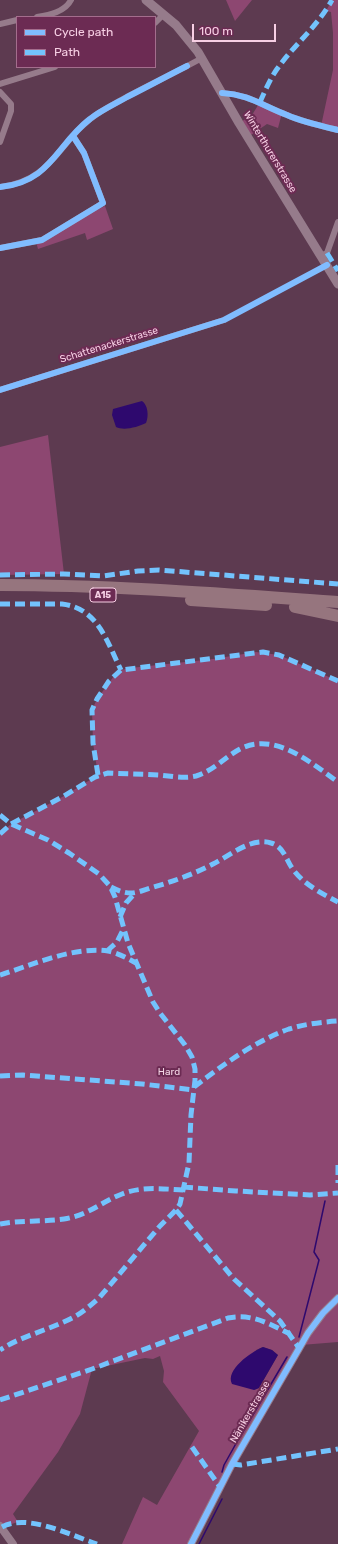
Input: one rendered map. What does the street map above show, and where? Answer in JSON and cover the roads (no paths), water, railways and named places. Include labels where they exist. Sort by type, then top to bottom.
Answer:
[{"type":"highway","name":"A15","points":[[0,585],[54,585],[152,589],[338,601]]},
{"type":"highway","name":"A15","points":[[0,593],[115,595],[338,610]]},
{"type":"highway","points":[[295,607],[338,616]]},
{"type":"main road","name":"Winterthurerstrasse","points":[[146,0],[164,14],[186,36],[202,58],[239,123],[338,284]]},
{"type":"street","points":[[42,16],[53,14],[69,4],[71,0]]},
{"type":"street","points":[[156,22],[164,14]]},
{"type":"street","points":[[0,24],[16,20]]},
{"type":"street","points":[[0,187],[20,183],[37,174],[50,164],[84,124],[98,114],[202,58]]},
{"type":"street","points":[[0,84],[52,68]]},
{"type":"street","points":[[0,92],[10,104],[11,111],[0,142]]},
{"type":"street","points":[[222,93],[239,94],[249,97],[292,118],[338,130]]},
{"type":"street","points":[[0,248],[42,240],[103,203],[84,153],[73,136]]},
{"type":"street","points":[[321,256],[327,253],[338,222]]},
{"type":"street","name":"Schattenackerstrasse","points":[[0,390],[224,320]]},
{"type":"street","name":"Nänikerstrasse","points":[[191,1544],[241,1447],[301,1345],[318,1319],[338,1298]]},
{"type":"street","points":[[0,1526],[13,1544]]},
{"type":"waterway","points":[[299,1337],[319,1260],[314,1252],[325,1201]]},
{"type":"waterway","points":[[222,1472],[224,1465],[238,1440],[287,1357]]},
{"type":"waterway","points":[[199,1544],[222,1499]]},
{"type":"park label","name":"Hard","points":[[169,1072]]}]
